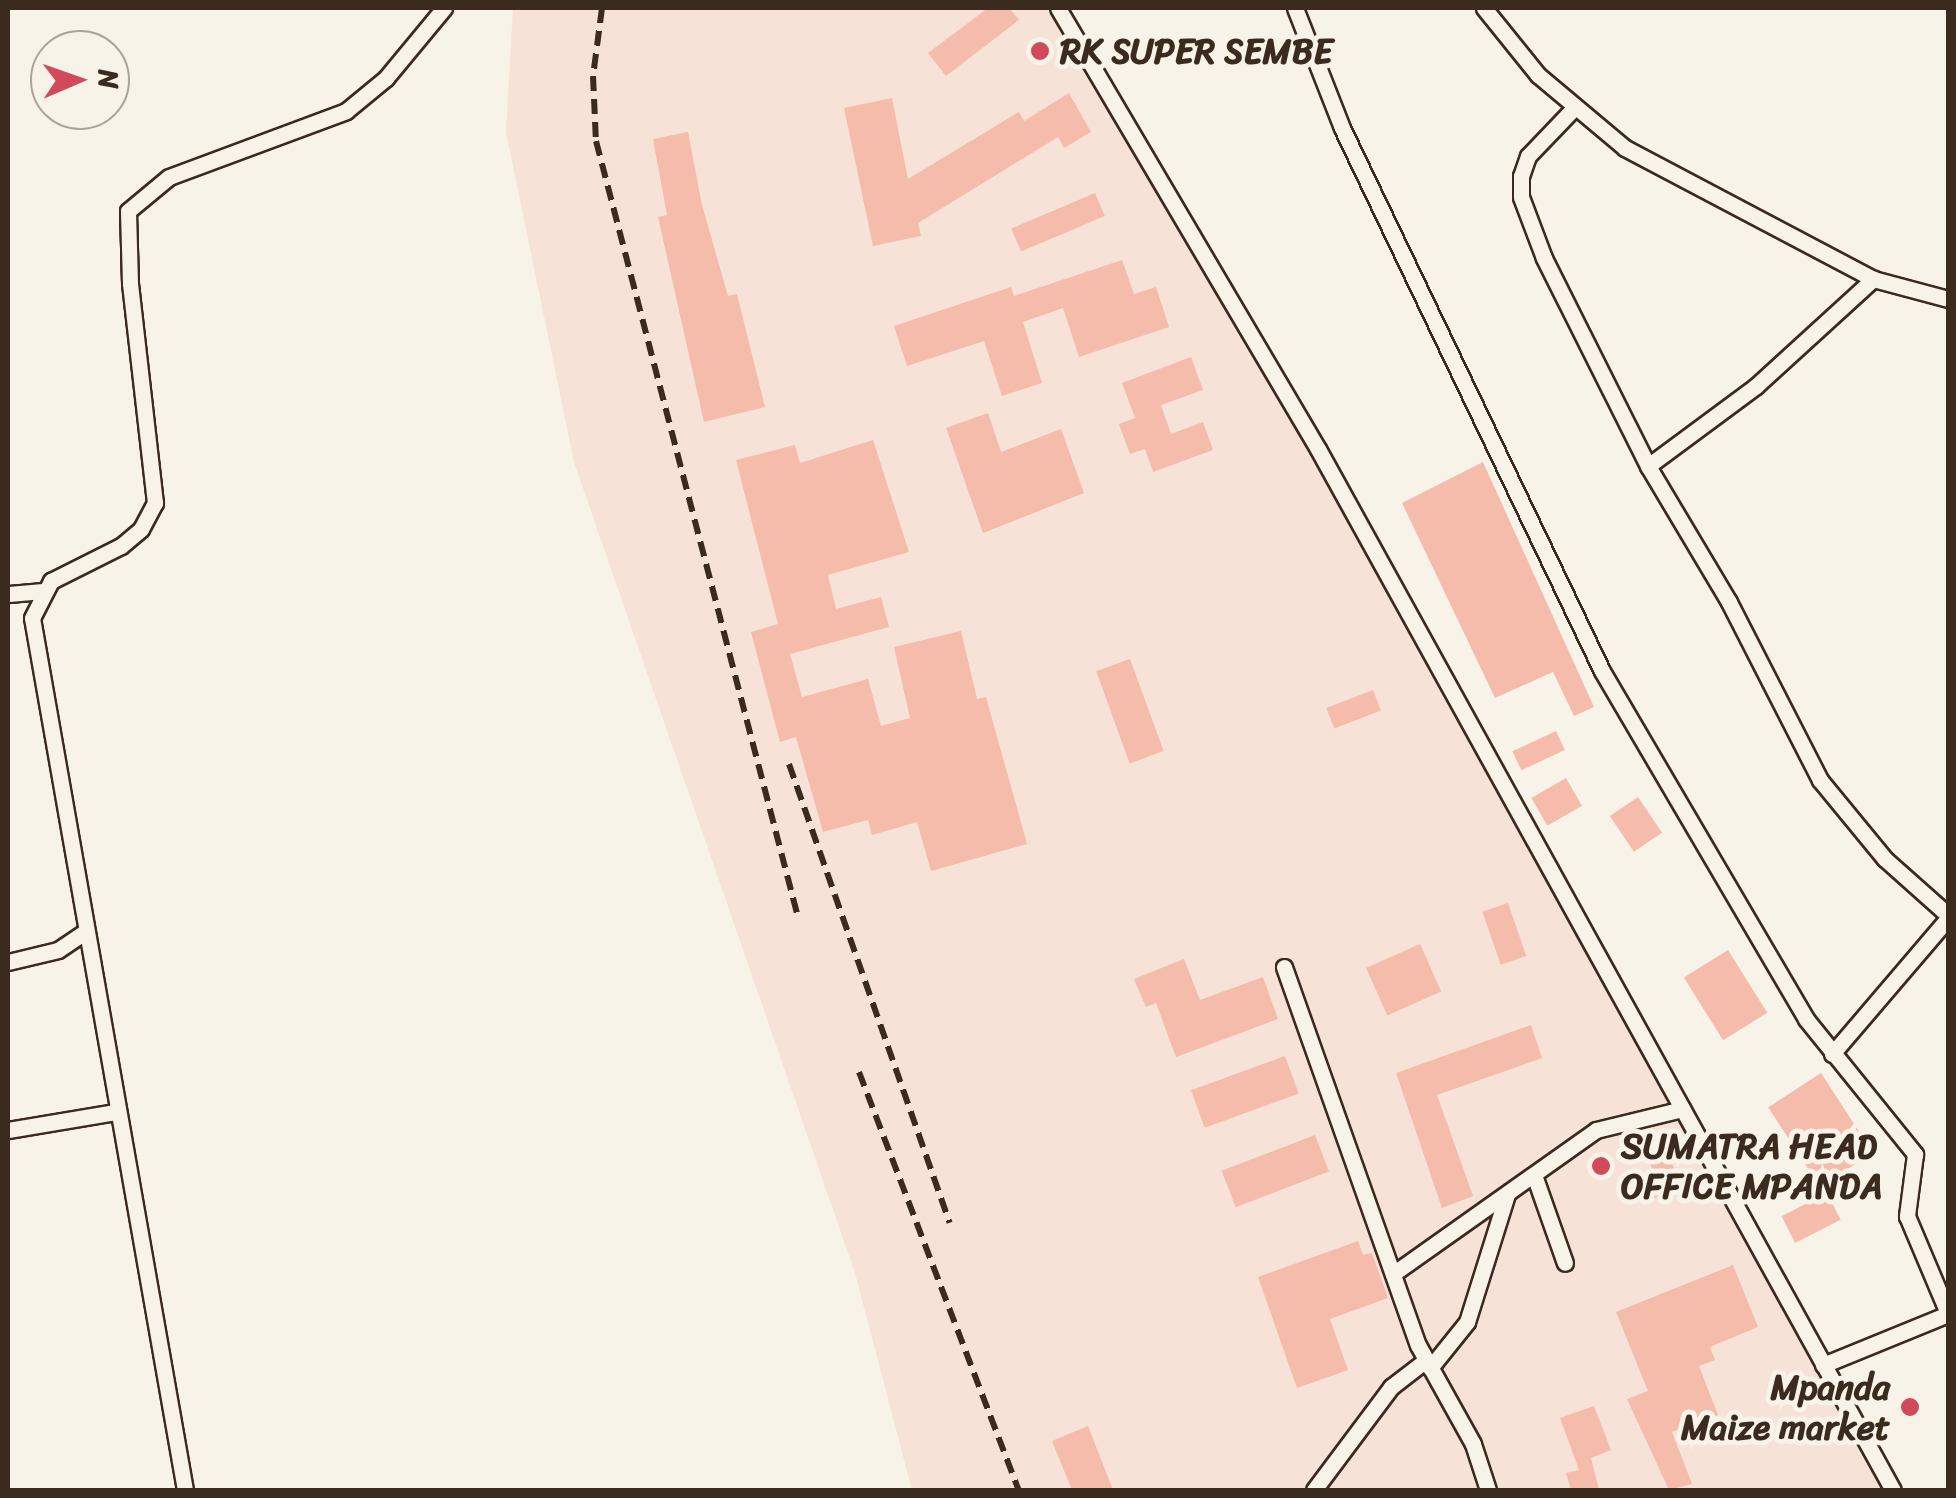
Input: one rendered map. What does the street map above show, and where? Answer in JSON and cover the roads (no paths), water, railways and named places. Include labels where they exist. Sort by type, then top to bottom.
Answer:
[{"type":"street","points":[[8,594],[41,591],[121,546],[141,529],[156,502],[130,283],[128,210],[169,176],[346,111],[386,78],[444,8]]},
{"type":"street","points":[[1058,8],[1318,449],[1894,1490]]},
{"type":"street","points":[[1295,8],[1328,97],[1475,395],[1568,606],[1644,747],[1832,1054],[1915,1154],[1907,1216],[1948,1313],[1823,1364]]},
{"type":"street","points":[[1484,8],[1538,75],[1574,108],[1676,178],[1874,279],[1948,299]]},
{"type":"street","points":[[1574,108],[1528,156],[1521,197],[1648,466],[1729,602],[1820,780],[1873,846],[1948,916],[1832,1054]]},
{"type":"street","points":[[1648,466],[1756,386],[1874,279]]},
{"type":"street","points":[[41,591],[32,618],[34,650],[185,1490]]},
{"type":"street","points":[[8,962],[58,950],[86,931]]},
{"type":"street","points":[[1284,968],[1428,1364],[1473,1444],[1488,1490]]},
{"type":"street","points":[[1396,1271],[1452,1226],[1508,1194],[1596,1130],[1682,1110]]},
{"type":"street","points":[[8,1130],[116,1112]]},
{"type":"street","points":[[1534,1175],[1564,1263]]},
{"type":"street","points":[[1314,1490],[1391,1387],[1428,1364],[1467,1322],[1508,1194]]},
{"type":"railway","points":[[602,8],[593,76],[596,141],[798,917]]},
{"type":"railway","points":[[789,764],[950,1223]]},
{"type":"railway","points":[[859,1072],[1019,1490]]},
{"type":"place","name":"RK SUPER SEMBE","points":[[1040,51]]},
{"type":"place","name":"SUMATRA HEAD OFFICE MPANDA","points":[[1601,1166]]},
{"type":"place","name":"Mpanda Maize market","points":[[1910,1407]]}]
